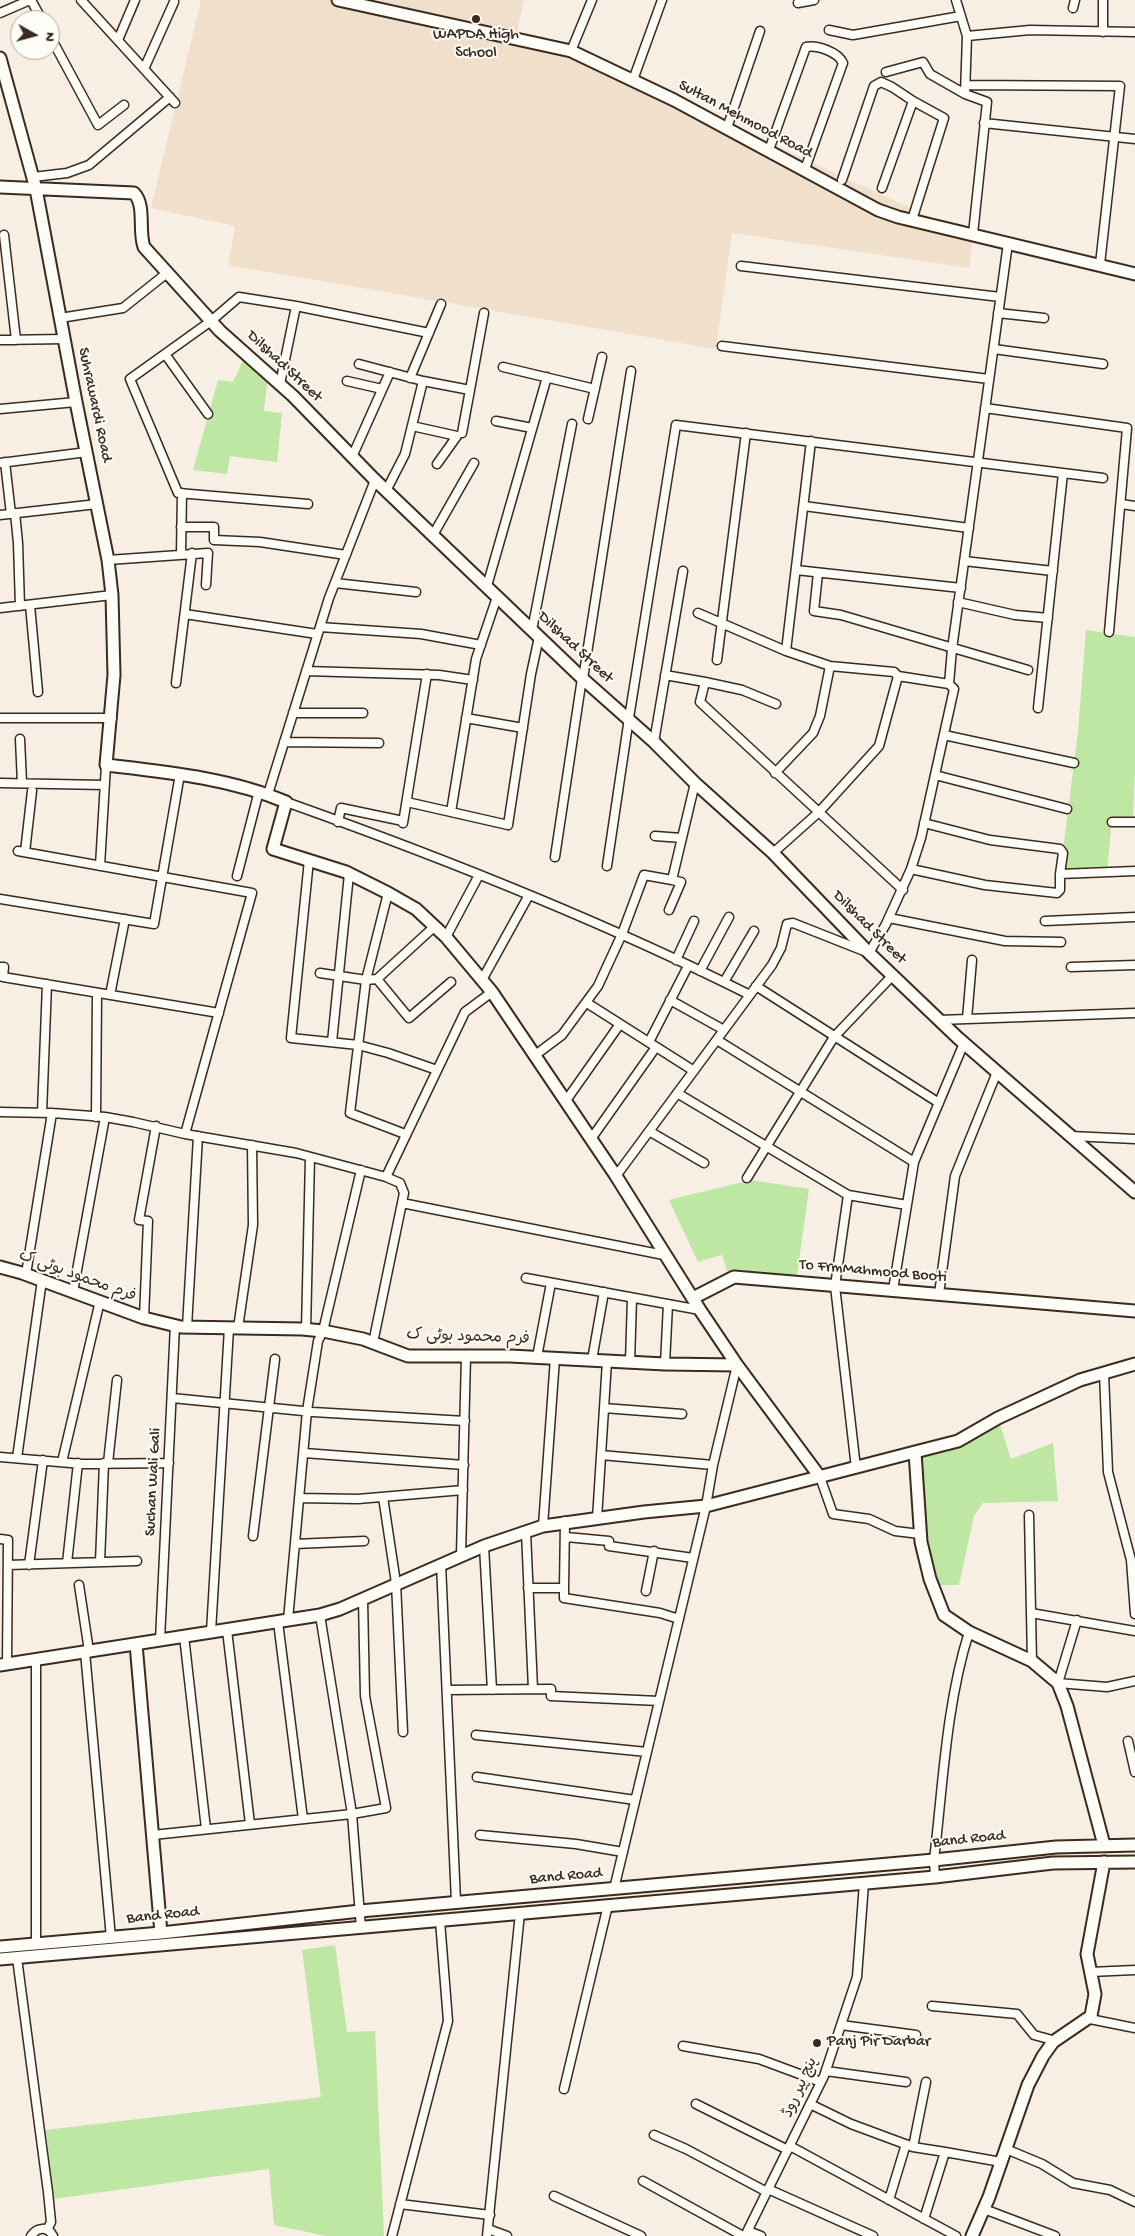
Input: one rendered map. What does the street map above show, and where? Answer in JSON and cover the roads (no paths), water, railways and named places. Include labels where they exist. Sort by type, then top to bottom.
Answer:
[{"type":"street","points":[[0,13],[31,0]]},
{"type":"street","points":[[34,183],[89,165],[173,100],[81,0]]},
{"type":"street","points":[[118,40],[135,0]]},
{"type":"street","name":"Sultan Mehmood Road","points":[[338,0],[571,51],[727,128],[878,210],[1135,274]]},
{"type":"street","points":[[571,51],[592,0]]},
{"type":"street","points":[[633,80],[662,0]]},
{"type":"street","points":[[798,3],[814,0]]},
{"type":"street","points":[[956,0],[967,36],[965,94]]},
{"type":"street","points":[[1102,32],[1103,0]]},
{"type":"street","points":[[144,69],[174,2]]},
{"type":"street","points":[[829,30],[853,35],[961,16]]},
{"type":"street","points":[[967,36],[1030,30],[1135,32]]},
{"type":"street","points":[[727,128],[760,31]]},
{"type":"street","points":[[769,150],[806,47],[811,46],[834,53],[843,63],[805,170]]},
{"type":"street","points":[[60,55],[98,125],[124,105]]},
{"type":"street","name":"Suhrawardi Road","points":[[0,58],[34,183],[108,560],[112,595],[114,675],[112,718],[106,765]]},
{"type":"street","points":[[886,72],[923,62],[930,74],[965,94],[987,102],[973,234]]},
{"type":"street","points":[[842,180],[874,86],[881,82],[892,87],[913,102],[944,118],[912,220]]},
{"type":"street","points":[[966,84],[1120,86],[1100,264]]},
{"type":"street","points":[[882,188],[913,102]]},
{"type":"street","points":[[984,123],[1135,139]]},
{"type":"street","name":"Dilshad Street","points":[[0,187],[34,183],[134,193],[140,201],[141,232],[144,247],[211,321],[280,384],[386,491],[582,679],[629,718],[695,783],[773,853],[869,953],[964,1044],[1135,1192]]},
{"type":"street","points":[[4,235],[4,267],[16,340]]},
{"type":"street","points":[[949,684],[958,602],[1008,243]]},
{"type":"street","points":[[741,266],[1000,298]]},
{"type":"street","points":[[60,318],[123,308],[167,273]]},
{"type":"street","points":[[308,504],[178,493],[130,379],[211,321],[239,297],[429,332]]},
{"type":"street","points":[[410,378],[441,304]]},
{"type":"street","points":[[280,384],[296,306]]},
{"type":"street","points":[[462,433],[484,313]]},
{"type":"street","points":[[998,313],[1044,318]]},
{"type":"street","points":[[0,340],[64,339]]},
{"type":"street","points":[[722,346],[989,380]]},
{"type":"street","points":[[994,349],[1102,364]]},
{"type":"street","points":[[165,354],[208,414]]},
{"type":"street","points":[[588,419],[602,357]]},
{"type":"street","points":[[359,364],[422,381],[470,390]]},
{"type":"street","points":[[503,366],[594,389]]},
{"type":"street","points":[[555,857],[631,371]]},
{"type":"street","points":[[352,456],[390,372]]},
{"type":"street","points":[[486,586],[547,377]]},
{"type":"street","points":[[347,381],[382,389]]},
{"type":"street","points":[[386,491],[405,454],[422,381]]},
{"type":"street","points":[[0,409],[76,402]]},
{"type":"street","points":[[985,408],[1128,428],[1108,632]]},
{"type":"street","points":[[496,421],[532,428]]},
{"type":"street","points":[[407,802],[508,825],[536,634],[572,424]]},
{"type":"street","points":[[607,866],[674,428],[679,424],[1103,478]]},
{"type":"street","points":[[412,426],[457,436],[437,464]]},
{"type":"street","points":[[717,660],[746,433]]},
{"type":"street","points":[[786,651],[811,441]]},
{"type":"street","points":[[20,606],[18,543],[2,462],[87,452]]},
{"type":"street","points":[[433,535],[474,463]]},
{"type":"street","points":[[1038,708],[1063,473]]},
{"type":"street","points":[[237,876],[263,793],[284,742],[318,630],[376,480]]},
{"type":"street","points":[[181,554],[182,493]]},
{"type":"street","points":[[0,515],[97,504]]},
{"type":"street","points":[[1120,504],[1135,506]]},
{"type":"street","points":[[804,506],[969,528]]},
{"type":"street","points":[[181,527],[214,527],[214,540],[260,542],[346,555]]},
{"type":"street","points":[[176,683],[192,553]]},
{"type":"street","points":[[108,560],[208,553],[206,585]]},
{"type":"street","points":[[964,561],[1053,571]]},
{"type":"street","points":[[796,570],[960,588]]},
{"type":"street","points":[[654,742],[683,571]]},
{"type":"street","points":[[818,572],[814,611],[841,615],[1028,670]]},
{"type":"street","points":[[335,582],[416,592]]},
{"type":"street","points":[[0,608],[112,595]]},
{"type":"street","points":[[451,812],[473,680],[481,645],[498,597]]},
{"type":"street","points":[[958,602],[1015,615],[1048,618]]},
{"type":"street","points":[[30,605],[38,692]]},
{"type":"street","points":[[616,1176],[772,965],[781,948],[787,924],[790,923],[869,953],[889,918],[911,870],[924,823],[954,689],[949,684],[898,676],[894,672],[830,666],[786,651],[698,612]]},
{"type":"street","points":[[185,614],[318,630],[421,634],[481,645]]},
{"type":"street","points":[[775,773],[813,733],[820,716],[830,666]]},
{"type":"street","points":[[306,670],[428,674],[473,680]]},
{"type":"street","points":[[338,822],[341,808],[403,822],[428,674]]},
{"type":"street","points":[[665,675],[742,690],[776,704]]},
{"type":"street","points":[[773,853],[820,812],[879,746],[898,676]]},
{"type":"street","points":[[705,682],[700,702],[903,890]]},
{"type":"street","points":[[293,713],[364,713]]},
{"type":"street","points":[[0,718],[112,718]]},
{"type":"street","points":[[466,718],[523,728]]},
{"type":"street","points":[[944,735],[1074,763]]},
{"type":"street","points":[[20,739],[22,783]]},
{"type":"street","points":[[284,742],[379,743]]},
{"type":"street","points":[[100,866],[106,765],[180,774],[263,793],[479,875],[622,934],[750,995]]},
{"type":"street","points":[[0,899],[154,924],[180,774]]},
{"type":"street","points":[[935,775],[1067,809]]},
{"type":"street","points":[[0,783],[105,785]]},
{"type":"street","points":[[672,880],[695,783]]},
{"type":"street","points":[[32,791],[21,851],[252,893],[185,1134]]},
{"type":"street","points":[[286,802],[273,849],[349,874],[416,909],[446,937],[492,992],[616,1176],[664,1254],[737,1365],[820,1477],[832,1514],[869,1520],[895,1532],[920,1534]]},
{"type":"street","points":[[1112,822],[1135,822]]},
{"type":"street","points":[[911,870],[985,885],[1057,893],[1060,890],[1063,853],[1060,849],[990,840],[924,823]]},
{"type":"street","points":[[655,836],[682,838]]},
{"type":"street","points":[[309,860],[291,1038],[358,1045],[388,1052],[437,1070]]},
{"type":"street","points":[[1060,874],[1135,871]]},
{"type":"street","points":[[332,1042],[349,874]]},
{"type":"street","points":[[534,1056],[562,1035],[598,986],[622,934],[644,874],[681,882],[669,910]]},
{"type":"street","points":[[446,937],[479,875]]},
{"type":"street","points":[[388,893],[366,980],[350,1113],[405,1134]]},
{"type":"street","points":[[482,980],[529,895]]},
{"type":"street","points":[[700,971],[729,917]]},
{"type":"street","points":[[889,918],[1004,941],[1061,942]]},
{"type":"street","points":[[1045,921],[1135,918]]},
{"type":"street","points":[[110,995],[125,919]]},
{"type":"street","points":[[676,960],[694,921]]},
{"type":"street","points":[[320,973],[366,980],[377,979],[435,926]]},
{"type":"street","points":[[724,982],[754,931]]},
{"type":"street","points":[[967,1019],[972,960]]},
{"type":"street","points":[[1071,967],[1135,965]]},
{"type":"street","points":[[591,1138],[652,1045],[670,1000],[688,966]]},
{"type":"street","points":[[0,967],[4,967],[3,977],[219,1013]]},
{"type":"street","points":[[747,1178],[834,1036],[892,975]]},
{"type":"street","points":[[377,979],[409,1018],[451,982]]},
{"type":"street","points":[[42,1113],[48,984]]},
{"type":"street","points":[[756,986],[939,1103]]},
{"type":"street","points":[[386,1177],[465,1012],[492,992]]},
{"type":"street","points":[[96,1117],[97,993]]},
{"type":"street","points":[[670,1000],[724,1030]]},
{"type":"street","points":[[587,1003],[694,1071]]},
{"type":"street","points":[[939,1020],[1135,1013]]},
{"type":"street","points":[[565,1102],[620,1024]]},
{"type":"street","points":[[717,1040],[914,1162]]},
{"type":"street","points":[[893,1290],[914,1162],[964,1044]]},
{"type":"street","points":[[939,1294],[955,1176],[998,1072]]},
{"type":"street","points":[[677,1093],[848,1195],[907,1205]]},
{"type":"street","points":[[0,1112],[104,1117],[156,1126],[185,1134],[310,1157],[386,1177],[400,1183],[404,1193],[373,1343]]},
{"type":"street","points":[[26,1274],[52,1113]]},
{"type":"street","points":[[73,1292],[104,1117]]},
{"type":"street","points":[[144,1318],[148,1221],[139,1220],[156,1126]]},
{"type":"street","points":[[649,1131],[704,1163]]},
{"type":"street","points":[[187,1327],[198,1136]]},
{"type":"street","points":[[1071,1136],[1135,1139]]},
{"type":"street","points":[[211,1632],[225,1403],[234,1328],[253,1225],[252,1145]]},
{"type":"street","points":[[306,1330],[310,1157]]},
{"type":"street","points":[[303,1819],[283,1621],[295,1544],[307,1411],[318,1341],[323,1332],[361,1170]]},
{"type":"street","points":[[848,1195],[835,1286],[856,1468]]},
{"type":"street","points":[[402,1203],[664,1254]]},
{"type":"street","name":"فرم محمود بوٹی ک","points":[[0,1267],[26,1274],[144,1318],[187,1327],[323,1332],[363,1339],[408,1356],[537,1357],[665,1364],[737,1365]]},
{"type":"street","name":"To FrmMahmood Booti","points":[[693,1298],[734,1277],[1135,1311]]},
{"type":"street","points":[[526,1278],[700,1310]]},
{"type":"street","points":[[17,1458],[42,1280]]},
{"type":"street","points":[[537,1357],[551,1283]]},
{"type":"street","points":[[592,1360],[604,1292]]},
{"type":"street","points":[[630,1362],[632,1298]]},
{"type":"street","points":[[62,1462],[100,1301]]},
{"type":"street","points":[[665,1364],[668,1304]]},
{"type":"street","name":"Suchan Wali Gali","points":[[160,1640],[175,1325]]},
{"type":"street","points":[[461,1555],[466,1356]]},
{"type":"street","points":[[542,1526],[555,1358]]},
{"type":"street","points":[[254,1536],[275,1359]]},
{"type":"street","points":[[597,1519],[607,1361]]},
{"type":"street","points":[[0,1539],[8,1540],[4,1664],[320,1615],[364,1599],[461,1555],[542,1526],[565,1521],[706,1506],[958,1440],[1039,1398],[1080,1380],[1135,1364]]},
{"type":"street","points":[[614,1889],[706,1506],[713,1466],[737,1365]]},
{"type":"street","points":[[1104,1372],[1108,1472],[1134,1573],[1135,1614]]},
{"type":"street","points":[[100,1562],[106,1463],[117,1380]]},
{"type":"street","points":[[172,1398],[268,1408],[465,1421]]},
{"type":"street","points":[[604,1408],[682,1414]]},
{"type":"street","points":[[915,1452],[920,1534],[930,1579],[944,1615],[968,1632],[1032,1661],[1058,1683],[1072,1723],[1104,1846]]},
{"type":"street","points":[[304,1453],[464,1465]]},
{"type":"street","points":[[601,1455],[713,1466]]},
{"type":"street","points":[[0,1457],[78,1463],[169,1463]]},
{"type":"street","points":[[29,1565],[43,1460]]},
{"type":"street","points":[[67,1564],[78,1463]]},
{"type":"street","points":[[300,1498],[358,1499],[463,1490]]},
{"type":"street","points":[[382,1497],[396,1583],[403,1732]]},
{"type":"street","points":[[1029,1515],[1032,1661]]},
{"type":"street","points":[[565,1521],[564,1598],[660,1613],[679,1619]]},
{"type":"street","points":[[526,1532],[533,1690]]},
{"type":"street","points":[[566,1537],[609,1541],[609,1546],[693,1558]]},
{"type":"street","points":[[295,1544],[364,1541]]},
{"type":"street","points":[[484,1546],[492,1690]]},
{"type":"street","points":[[646,1591],[654,1551]]},
{"type":"street","points":[[8,1565],[138,1561]]},
{"type":"street","points":[[441,1564],[456,1902]]},
{"type":"street","points":[[79,1585],[87,1651],[111,1938]]},
{"type":"street","points":[[528,1588],[564,1588]]},
{"type":"street","points":[[153,1835],[352,1814],[386,1808],[365,1696],[364,1599]]},
{"type":"street","points":[[1031,1613],[1135,1631]]},
{"type":"street","points":[[320,1615],[352,1814],[361,1928]]},
{"type":"street","points":[[1058,1683],[1077,1620]]},
{"type":"street","points":[[227,1630],[250,1824]]},
{"type":"street","points":[[935,1877],[934,1860],[952,1714],[962,1653],[968,1632]]},
{"type":"street","points":[[184,1636],[206,1829]]},
{"type":"street","points":[[136,1644],[161,1933]]},
{"type":"street","points":[[36,1659],[36,1944]]},
{"type":"street","points":[[1058,1683],[1107,1686],[1135,1681]]},
{"type":"street","points":[[447,1690],[551,1689],[551,1696],[659,1701]]},
{"type":"street","points":[[476,1735],[647,1752]]},
{"type":"street","points":[[1128,1741],[1135,1772]]},
{"type":"street","points":[[478,1777],[635,1800]]},
{"type":"street","points":[[480,1835],[576,1844],[623,1852]]},
{"type":"street","name":"Band Road","points":[[0,1947],[111,1938],[360,1911],[934,1860],[1056,1847],[1135,1846]]},
{"type":"street","points":[[1090,2019],[1095,1994],[1087,1954],[1104,1862]]},
{"type":"street","name":"Band Road","points":[[0,1960],[935,1877],[1026,1866],[1135,1862]]},
{"type":"street","name":"پنج پیر روڈ","points":[[745,2234],[768,2191],[826,2070],[857,1977],[864,1883]]},
{"type":"street","points":[[564,2089],[608,1905]]},
{"type":"street","points":[[508,2236],[487,2233],[520,1913]]},
{"type":"street","points":[[392,2236],[448,2022],[440,1921]]},
{"type":"street","points":[[17,1958],[51,2222],[50,2233],[36,2230],[32,2236]]},
{"type":"street","points":[[1090,1972],[1135,1970]]},
{"type":"street","points":[[932,2006],[1017,2014],[1034,2035],[1056,2041]]},
{"type":"street","points":[[972,2236],[1002,2162],[1028,2085],[1043,2056],[1056,2041],[1090,2019],[1135,2028]]},
{"type":"street","points":[[841,2025],[916,2035]]},
{"type":"street","points":[[683,2046],[760,2059],[821,2082]]},
{"type":"street","points":[[826,2070],[906,2082]]},
{"type":"street","points":[[889,2200],[910,2146],[926,2082]]},
{"type":"street","points":[[696,2104],[789,2148],[956,2236]]},
{"type":"street","points":[[810,2104],[851,2124],[910,2146],[1002,2162]]},
{"type":"street","points":[[654,2135],[686,2149],[768,2191],[873,2236]]},
{"type":"street","points":[[1006,2149],[1042,2164],[1072,2183],[1110,2190],[1135,2202]]},
{"type":"street","points":[[924,2219],[944,2152]]},
{"type":"street","points":[[643,2181],[745,2234],[761,2236]]},
{"type":"street","points":[[554,2196],[641,2236]]},
{"type":"street","points":[[400,2204],[490,2215]]},
{"type":"street","points":[[984,2209],[1052,2235]]},
{"type":"place","name":"WAPDA High School","points":[[476,19]]},
{"type":"place","name":"Panj Pir Darbar","points":[[817,2043]]}]
